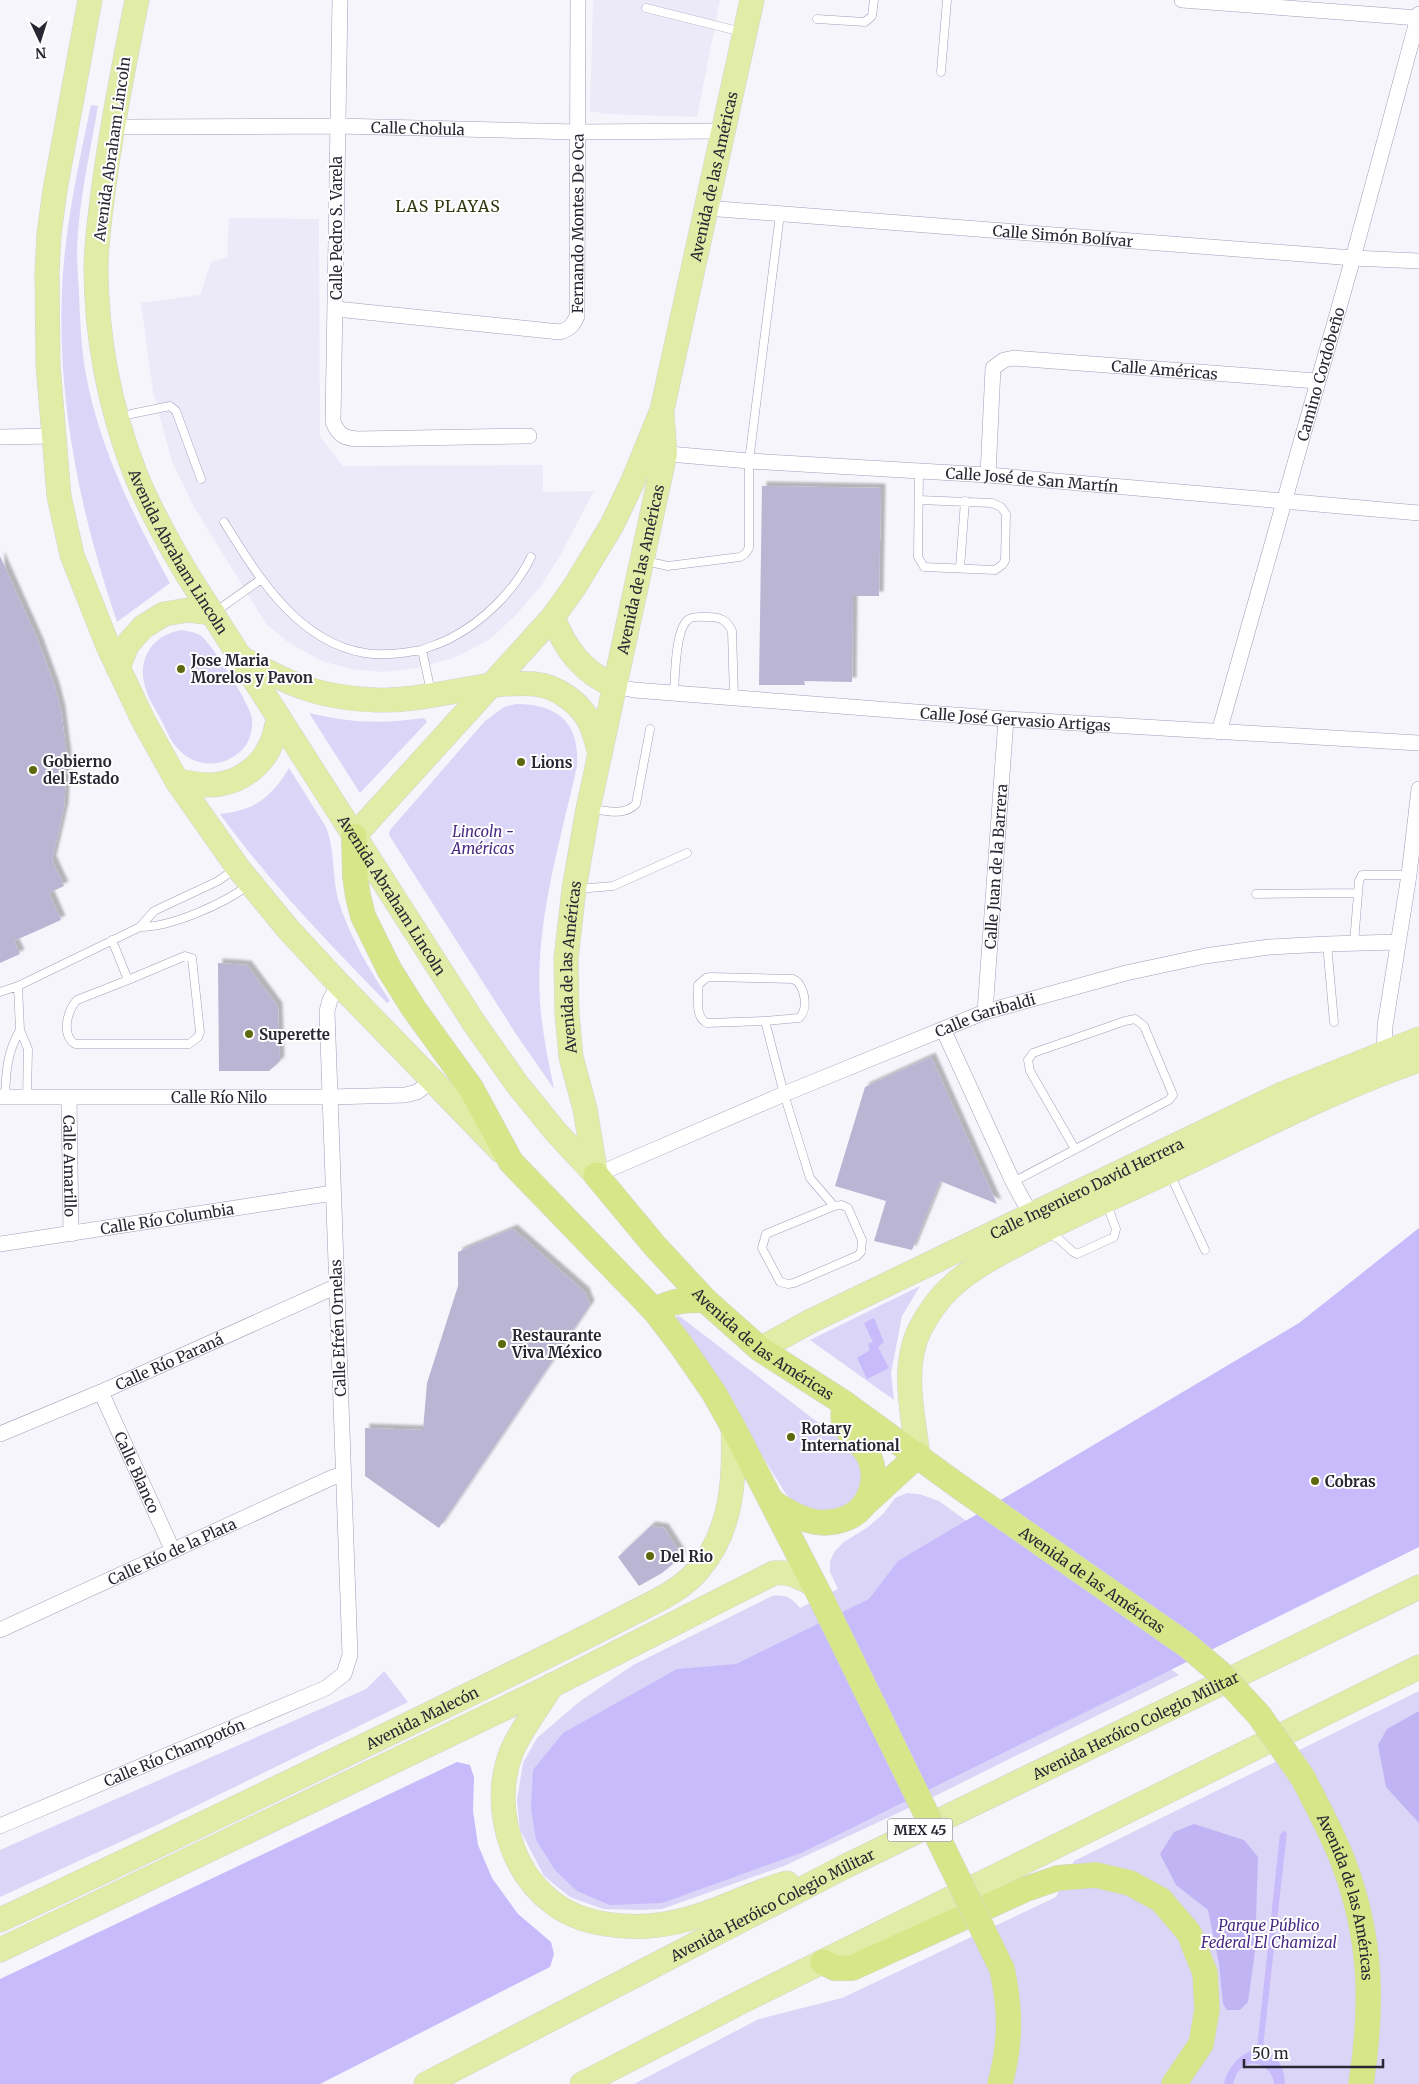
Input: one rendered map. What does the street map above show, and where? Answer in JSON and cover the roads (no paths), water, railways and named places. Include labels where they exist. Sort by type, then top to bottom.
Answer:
[{"type":"highway","points":[[354,836],[355,876],[363,916],[379,951],[414,1009],[471,1088],[511,1162],[655,1311],[681,1345],[714,1393],[772,1502],[1002,1968],[1008,1995],[1010,2033],[1000,2084]]},
{"type":"highway","name":"Avenida de las Américas","points":[[596,1175],[655,1246],[705,1300],[760,1349],[844,1402],[957,1485],[1188,1646],[1220,1673],[1259,1714],[1302,1778],[1344,1863],[1356,1901],[1366,1950],[1370,1999],[1367,2047],[1361,2084]]},
{"type":"highway","points":[[655,1311],[667,1303],[680,1300],[705,1300]]},
{"type":"highway","points":[[844,1402],[844,1424],[866,1452],[872,1465],[873,1482],[868,1501]]},
{"type":"highway","points":[[772,1502],[799,1518],[821,1524],[836,1523],[850,1517],[918,1455]]},
{"type":"highway","points":[[823,1962],[835,1968],[852,1968],[1026,1889],[1058,1878],[1096,1876],[1130,1883],[1161,1900],[1188,1933],[1205,1973],[1207,2010],[1201,2044],[1174,2084]]},
{"type":"main road","points":[[90,0],[55,190],[49,234],[47,272],[48,365],[59,496],[72,555],[118,668],[144,722],[177,781],[244,876],[339,984],[511,1162]]},
{"type":"main road","name":"Avenida Abraham Lincoln","points":[[137,0],[113,125],[100,210],[96,265],[102,349],[117,419],[135,473],[162,532],[187,574],[474,1023],[517,1084],[555,1131],[596,1175]]},
{"type":"main road","name":"Avenida de las Américas","points":[[596,1175],[585,1109],[571,1057],[567,1014],[566,959],[574,889],[588,809],[641,561],[662,410],[752,0]]},
{"type":"main road","name":"Avenida de las Américas","points":[[354,836],[553,617],[612,525],[634,481],[655,452]]},
{"type":"main road","points":[[118,668],[127,645],[150,622],[164,614],[189,610],[213,613]]},
{"type":"main road","points":[[553,617],[560,636],[580,664],[599,679],[615,686]]},
{"type":"main road","points":[[243,659],[305,688],[342,698],[405,699],[491,685],[536,684],[553,688],[567,697],[582,711],[590,724],[600,756]]},
{"type":"main road","points":[[177,781],[203,785],[221,784],[244,776],[262,761],[272,744],[279,718]]},
{"type":"main road","name":"Calle Ingeniero David Herrera","points":[[760,1349],[811,1321],[986,1248],[1165,1161],[1278,1118],[1384,1062],[1419,1039]]},
{"type":"main road","name":"Calle Ingeniero David Herrera","points":[[1384,1062],[1419,1060]]},
{"type":"main road","name":"Calle Ingeniero David Herrera","points":[[1036,1223],[1105,1200],[1165,1161]]},
{"type":"main road","name":"Calle Ingeniero David Herrera","points":[[918,1455],[911,1398],[910,1372],[913,1347],[920,1329],[948,1289],[986,1248]]},
{"type":"main road","name":"Avenida Malecón","points":[[0,1920],[147,1852],[575,1643],[683,1585],[700,1569],[715,1547],[724,1526],[734,1467],[733,1427]]},
{"type":"main road","name":"Avenida Malecón","points":[[0,1950],[553,1685],[774,1573],[794,1574],[816,1589]]},
{"type":"main road","name":"Avenida Heróico Colegio Militar","points":[[426,2084],[844,1866],[1419,1587]]},
{"type":"main road","points":[[582,2084],[743,2001],[1419,1667]]},
{"type":"main road","points":[[553,1685],[511,1753],[505,1779],[503,1806],[508,1834],[521,1865],[537,1890],[554,1905],[582,1918],[607,1924],[658,1925],[687,1920],[780,1885],[844,1866]]},
{"type":"street","name":"Calle Pedro S. Varela","points":[[340,0],[333,422],[341,436],[358,439],[530,436]]},
{"type":"street","name":"Fernando Montes De Oca","points":[[336,309],[560,332],[574,324],[576,316],[578,0]]},
{"type":"street","points":[[1182,0],[1300,5],[1419,17]]},
{"type":"street","name":"Camino Cordobeño","points":[[1219,732],[1419,17]]},
{"type":"street","name":"Calle Cholula","points":[[113,125],[127,127],[337,126],[576,132],[723,131]]},
{"type":"street","name":"Calle Simón Bolívar","points":[[706,208],[1352,258],[1419,261]]},
{"type":"street","name":"Calle Américas","points":[[988,475],[992,368],[1004,360],[1014,358],[1317,380]]},
{"type":"street","points":[[0,437],[54,436]]},
{"type":"street","name":"Calle José de San Martín","points":[[655,452],[749,461],[918,469],[1419,514]]},
{"type":"street","name":"Calle José Gervasio Artigas","points":[[615,686],[634,690],[1006,719],[1419,743]]},
{"type":"street","name":"Calle Juan de la Barrera","points":[[985,1012],[1006,719]]},
{"type":"street","points":[[1384,1062],[1398,942],[1414,875],[1419,789]]},
{"type":"street","name":"Calle Garibaldi","points":[[596,1175],[784,1094],[985,1012],[1126,972],[1187,960],[1269,947],[1398,942]]},
{"type":"street","name":"Calle Efrén Ornelas","points":[[339,984],[330,1000],[327,1011],[350,1655],[344,1674]]},
{"type":"street","points":[[943,1029],[1013,1182],[1036,1223]]},
{"type":"street","name":"Calle Río Nilo","points":[[3,1097],[330,1097],[405,1095],[418,1092],[432,1080]]},
{"type":"street","name":"Calle Amarillo","points":[[69,1098],[71,1234]]},
{"type":"street","name":"Calle Río Columbia","points":[[0,1244],[333,1193]]},
{"type":"street","name":"Calle Río Paraná","points":[[0,1434],[101,1392],[337,1286]]},
{"type":"street","name":"Calle Blanco","points":[[101,1392],[173,1551]]},
{"type":"street","name":"Calle Río de la Plata","points":[[0,1630],[343,1474]]},
{"type":"street","name":"Calle Río Champotón","points":[[0,1826],[326,1688],[344,1674]]},
{"type":"lane","points":[[817,19],[865,22],[872,16],[874,0]]},
{"type":"lane","points":[[941,72],[947,0]]},
{"type":"lane","points":[[646,8],[744,33]]},
{"type":"lane","points":[[641,561],[668,566],[740,557],[749,548],[749,461],[780,214]]},
{"type":"lane","points":[[117,419],[131,414],[170,406],[176,411],[201,479]]},
{"type":"lane","points":[[918,469],[919,562],[924,567],[996,570],[1005,561],[1006,514],[1001,507],[992,503],[919,500]]},
{"type":"lane","points":[[960,568],[965,501]]},
{"type":"lane","points":[[224,522],[260,580],[309,628],[338,646],[364,653],[401,654],[422,650],[451,638],[499,601],[522,575],[531,557]]},
{"type":"lane","points":[[213,613],[260,580]]},
{"type":"lane","points":[[674,693],[680,634],[683,624],[690,618],[717,617],[728,622],[732,631],[734,697]]},
{"type":"lane","points":[[422,650],[432,694]]},
{"type":"lane","points":[[588,809],[622,812],[636,804],[650,729]]},
{"type":"lane","points":[[574,889],[613,886],[687,853]]},
{"type":"lane","points":[[1354,943],[1359,881],[1362,875],[1414,875]]},
{"type":"lane","points":[[140,927],[154,911],[218,881],[244,876]]},
{"type":"lane","points":[[0,992],[18,986],[140,927],[158,926],[172,922],[234,896],[244,876]]},
{"type":"lane","points":[[1256,894],[1358,893]]},
{"type":"lane","points":[[112,940],[128,980]]},
{"type":"lane","points":[[1327,944],[1334,1022]]},
{"type":"lane","points":[[185,956],[190,957],[193,962],[200,1032],[198,1037],[190,1044],[75,1044],[71,1042],[67,1034],[68,1016],[77,1000],[128,980],[185,956]]},
{"type":"lane","points":[[711,976],[793,978],[797,980],[802,988],[805,1008],[802,1016],[799,1018],[765,1021],[703,1021],[699,1014],[698,984],[711,976]]},
{"type":"lane","points":[[18,986],[20,1030],[28,1049],[27,1097]]},
{"type":"lane","points":[[1013,1182],[1168,1100],[1173,1095],[1144,1026],[1136,1019],[1125,1021],[1033,1054],[1028,1060],[1030,1071],[1075,1149]]},
{"type":"lane","points":[[765,1021],[784,1094],[810,1178],[834,1206]]},
{"type":"lane","points":[[3,1097],[10,1051],[20,1030]]},
{"type":"lane","points":[[1165,1161],[1205,1250]]},
{"type":"lane","points":[[1036,1223],[1059,1238],[1072,1252],[1077,1254],[1114,1238],[1116,1229],[1105,1200]]},
{"type":"lane","points":[[842,1205],[848,1208],[862,1240],[862,1246],[857,1256],[794,1283],[780,1282],[762,1248],[766,1234],[834,1206],[842,1205]]},
{"type":"waterway","points":[[1260,2049],[1284,1834]]},
{"type":"place","name":"Jose Maria Morelos y Pavon","points":[[181,669]]},
{"type":"place","name":"Lions","points":[[521,762]]},
{"type":"place","name":"Gobierno del Estado","points":[[33,770]]},
{"type":"place","name":"Superette","points":[[249,1034]]},
{"type":"place","name":"Restaurante Viva México","points":[[502,1344]]},
{"type":"place","name":"Rotary International","points":[[791,1437]]},
{"type":"place","name":"Cobras","points":[[1315,1481]]},
{"type":"place","name":"Del Rio","points":[[650,1556]]},
{"type":"district","name":"LAS PLAYAS","points":[[448,206]]},
{"type":"park label","name":"Lincoln - Américas","points":[[483,840]]},
{"type":"park label","name":"Parque Público Federal El Chamizal","points":[[1269,1934]]}]
